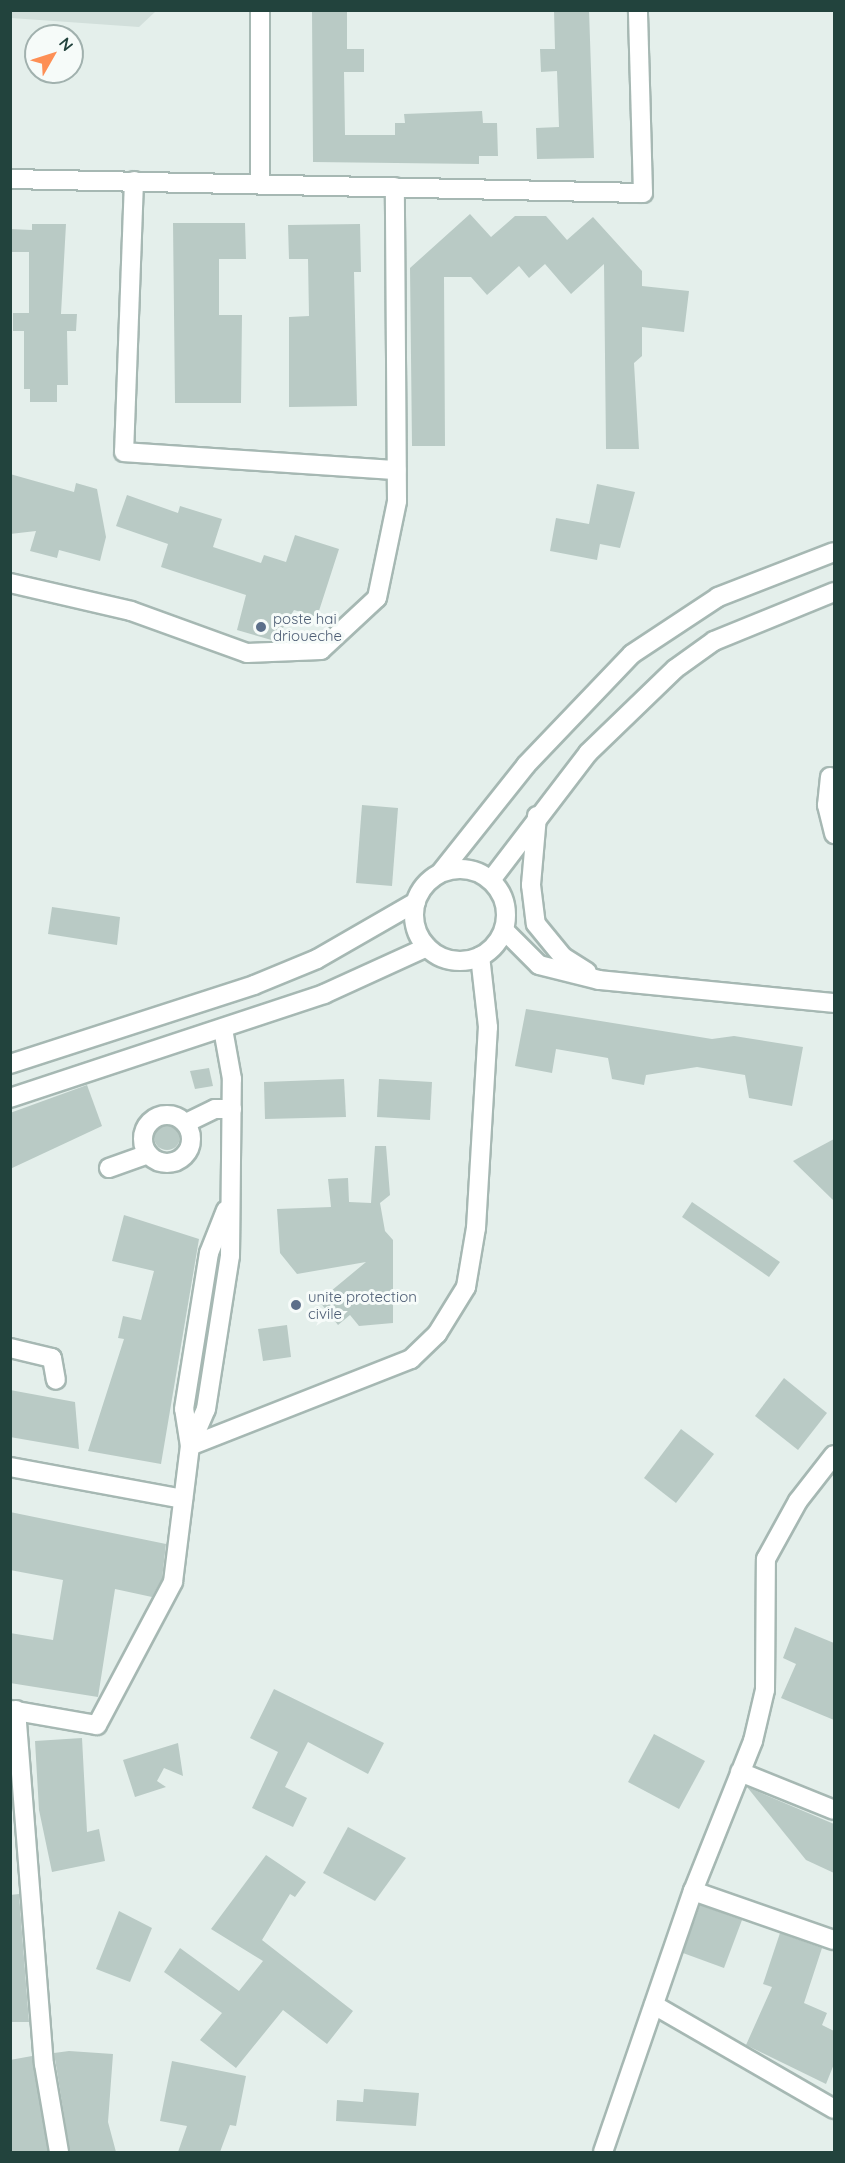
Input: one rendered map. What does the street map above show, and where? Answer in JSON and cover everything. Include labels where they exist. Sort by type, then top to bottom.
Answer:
[{"type":"street","points":[[260,10],[260,183]]},
{"type":"street","points":[[10,179],[643,193],[638,10]]},
{"type":"street","points":[[134,181],[124,452],[396,470]]},
{"type":"street","points":[[10,583],[131,611],[247,653],[321,650],[377,598],[397,501],[395,187]]},
{"type":"street","points":[[441,872],[472,870],[491,880],[504,900],[504,930],[480,956],[456,961],[427,947],[414,923],[416,902],[428,880],[441,872],[534,756],[632,654],[718,597],[834,552]]},
{"type":"street","points":[[491,880],[537,816],[588,753],[675,669],[714,641],[834,592]]},
{"type":"street","points":[[830,777],[827,805],[834,834]]},
{"type":"street","points":[[537,816],[531,885],[536,924],[563,957],[598,980]]},
{"type":"street","points":[[10,1064],[254,985],[317,959],[416,902]]},
{"type":"street","points":[[504,930],[539,965],[598,980],[834,1003]]},
{"type":"street","points":[[10,1098],[324,994],[427,947]]},
{"type":"street","points":[[190,1446],[411,1359],[436,1334],[466,1287],[476,1227],[488,1027],[480,956]]},
{"type":"street","points":[[59,2152],[44,2064],[13,1710],[97,1725],[173,1582],[190,1446],[206,1409],[230,1256],[232,1109],[223,1029]]},
{"type":"street","points":[[186,1123],[191,1144],[183,1157],[162,1163],[147,1154],[142,1139],[148,1123],[162,1115],[186,1123],[215,1108],[232,1109]]},
{"type":"street","points":[[109,1168],[147,1154]]},
{"type":"street","points":[[10,1348],[52,1358],[56,1380]]},
{"type":"street","points":[[603,2152],[693,1891],[740,1772],[765,1690],[766,1559],[798,1501],[834,1455]]},
{"type":"street","points":[[10,1467],[183,1499]]},
{"type":"street","points":[[740,1772],[834,1810]]},
{"type":"street","points":[[693,1891],[834,1940]]},
{"type":"street","points":[[654,2005],[834,2109]]},
{"type":"shaded area","points":[[10,11],[156,11],[139,27],[11,18]]},
{"type":"building","points":[[312,10],[347,10],[347,49],[364,49],[364,72],[344,72],[345,135],[395,135],[395,123],[405,123],[404,114],[482,111],[483,123],[497,123],[498,156],[479,156],[479,164],[313,162]]},
{"type":"building","points":[[554,10],[589,10],[594,158],[537,159],[536,128],[559,127],[557,71],[541,72],[540,49],[555,49]]},
{"type":"building","points":[[470,214],[491,237],[515,216],[546,216],[567,240],[593,217],[642,271],[642,286],[689,291],[684,332],[642,327],[642,356],[634,363],[639,449],[606,449],[604,264],[571,294],[545,264],[529,278],[519,266],[487,295],[471,277],[444,277],[445,446],[412,446],[410,268]]},
{"type":"building","points":[[173,223],[245,223],[246,259],[219,259],[219,315],[242,315],[241,403],[175,403]]},
{"type":"building","points":[[32,224],[66,224],[61,314],[77,314],[76,331],[67,331],[68,385],[57,385],[57,402],[30,402],[30,389],[24,389],[24,331],[13,331],[13,313],[29,313],[29,252],[10,252],[10,229],[32,230]]},
{"type":"building","points":[[360,224],[361,272],[354,272],[357,406],[289,407],[289,317],[309,316],[308,259],[289,259],[288,225]]},
{"type":"building","points":[[10,474],[74,492],[76,483],[97,489],[106,537],[100,561],[59,550],[57,558],[30,551],[36,531],[10,534]]},
{"type":"building","points":[[597,484],[635,492],[620,548],[600,544],[597,560],[550,551],[556,518],[589,524]]},
{"type":"building","points":[[127,495],[178,513],[180,506],[222,519],[213,547],[261,563],[264,555],[286,562],[295,535],[339,549],[317,617],[294,610],[275,641],[237,630],[246,595],[161,567],[168,544],[116,526]]},
{"type":"building","points":[[362,805],[398,808],[392,886],[356,883]]},
{"type":"building","points":[[52,907],[120,917],[117,945],[48,934]]},
{"type":"building","points":[[526,1009],[712,1039],[734,1036],[803,1047],[792,1106],[749,1098],[745,1075],[697,1067],[646,1075],[644,1085],[612,1079],[608,1058],[556,1049],[552,1073],[515,1066]]},
{"type":"building","points":[[209,1068],[213,1086],[195,1089],[190,1071]]},
{"type":"building","points":[[344,1079],[346,1117],[265,1119],[264,1082]]},
{"type":"building","points":[[379,1079],[432,1082],[430,1120],[377,1117]]},
{"type":"building","points":[[87,1085],[102,1126],[10,1169],[10,1113]]},
{"type":"building","points":[[167,1124],[176,1128],[180,1137],[176,1146],[167,1150],[158,1146],[154,1137],[158,1128]]},
{"type":"building","points":[[834,1139],[834,1201],[793,1161]]},
{"type":"building","points":[[375,1146],[386,1146],[390,1195],[380,1203],[385,1231],[393,1240],[393,1323],[359,1326],[350,1315],[338,1325],[319,1301],[366,1262],[297,1274],[280,1253],[277,1209],[331,1207],[328,1179],[348,1178],[349,1202],[371,1203]]},
{"type":"building","points":[[692,1202],[780,1262],[769,1277],[682,1217]]},
{"type":"building","points":[[124,1215],[199,1239],[161,1464],[88,1451],[124,1339],[118,1338],[123,1316],[141,1320],[154,1271],[112,1261]]},
{"type":"building","points":[[287,1325],[291,1357],[263,1361],[258,1329]]},
{"type":"building","points":[[784,1378],[827,1413],[798,1450],[755,1416]]},
{"type":"building","points":[[10,1390],[75,1402],[79,1449],[10,1437]]},
{"type":"building","points":[[681,1429],[714,1454],[676,1503],[644,1478]]},
{"type":"building","points":[[10,1512],[166,1544],[162,1579],[152,1597],[115,1589],[98,1697],[10,1683],[10,1633],[53,1640],[63,1580],[10,1570]]},
{"type":"building","points":[[795,1627],[834,1643],[834,1720],[781,1698],[796,1664],[783,1658]]},
{"type":"building","points":[[274,1689],[384,1743],[368,1774],[308,1742],[285,1787],[307,1798],[293,1827],[252,1808],[278,1752],[250,1738]]},
{"type":"building","points":[[654,1734],[705,1761],[679,1809],[628,1782]]},
{"type":"building","points":[[82,1738],[87,1832],[99,1829],[105,1861],[52,1872],[39,1810],[35,1741]]},
{"type":"building","points":[[178,1743],[183,1776],[164,1768],[157,1781],[166,1787],[135,1797],[123,1760]]},
{"type":"building","points":[[747,1787],[834,1824],[834,1873],[806,1860]]},
{"type":"building","points":[[348,1827],[406,1858],[375,1901],[323,1873]]},
{"type":"building","points":[[266,1855],[306,1882],[295,1897],[290,1894],[262,1940],[353,2011],[327,2044],[283,2010],[236,2068],[200,2040],[222,2013],[164,1972],[180,1948],[239,1991],[263,1961],[211,1929]]},
{"type":"building","points":[[19,1894],[29,2022],[10,2022],[10,1895]]},
{"type":"building","points":[[700,1905],[742,1920],[724,1968],[683,1953]]},
{"type":"building","points":[[119,1911],[152,1928],[130,1982],[96,1969]]},
{"type":"building","points":[[780,1933],[822,1948],[804,2003],[827,2013],[822,2025],[834,2031],[834,2064],[826,2084],[746,2045],[772,1987],[763,1984]]},
{"type":"building","points":[[69,2051],[113,2054],[108,2122],[116,2152],[70,2152],[54,2053]]},
{"type":"building","points":[[32,2056],[48,2152],[10,2152],[10,2060]]},
{"type":"building","points":[[172,2061],[246,2076],[236,2126],[230,2125],[220,2152],[178,2152],[187,2126],[160,2121]]},
{"type":"building","points":[[364,2089],[419,2093],[416,2126],[336,2121],[337,2100],[363,2102]]},
{"type":"place","name":"poste hai drioueche","points":[[261,627]]},
{"type":"place","name":"unite protection civile","points":[[296,1305]]}]
